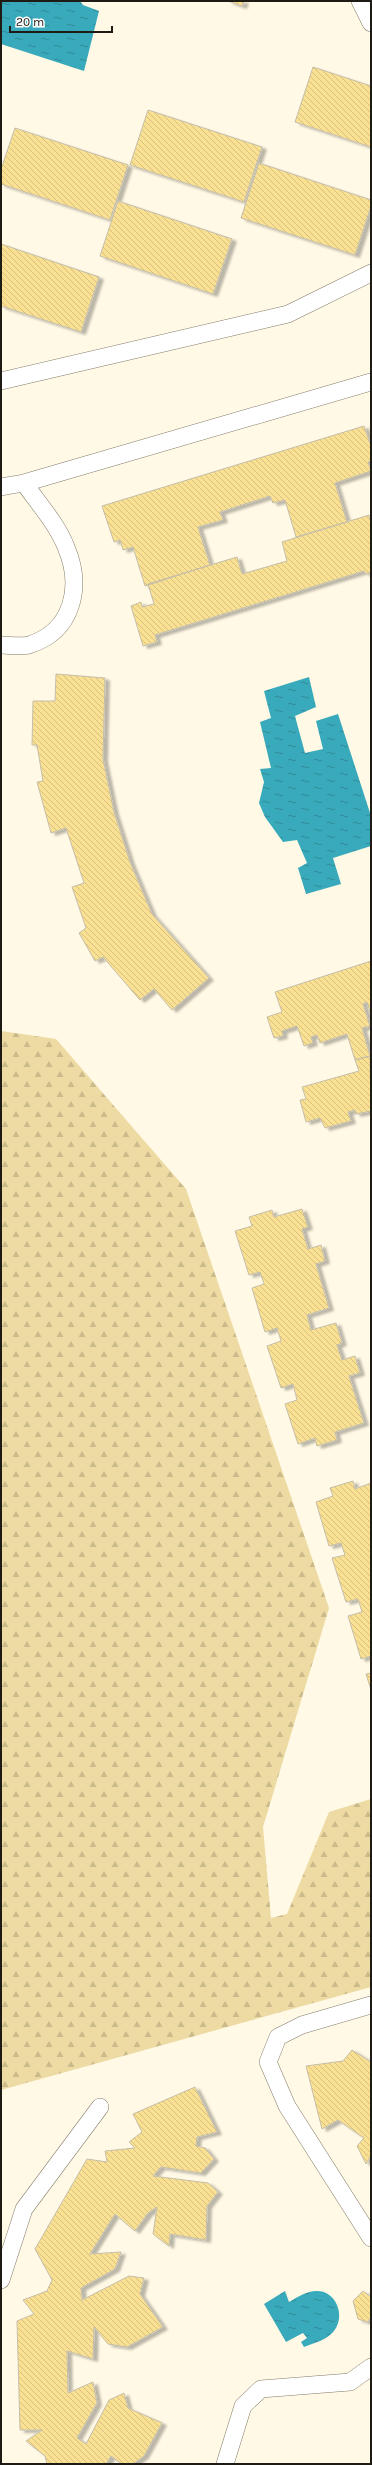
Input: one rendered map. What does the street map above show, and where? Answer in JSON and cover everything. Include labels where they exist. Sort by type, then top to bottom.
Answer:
[{"type":"lane","points":[[360,1],[371,23]]},
{"type":"lane","points":[[1,381],[288,314],[371,273]]},
{"type":"lane","points":[[1,487],[24,483],[371,382]]},
{"type":"lane","points":[[1,645],[27,645],[49,636],[64,621],[72,600],[74,577],[66,547],[24,483]]},
{"type":"lane","points":[[371,2005],[302,2025],[278,2037],[268,2062],[287,2106],[371,2238]]},
{"type":"lane","points":[[1,2280],[24,2209],[100,2107]]},
{"type":"lane","points":[[225,2464],[243,2406],[261,2389],[350,2382],[371,2367]]},
{"type":"green space","points":[[1,1031],[56,1039],[186,1189],[329,1608],[263,1827],[271,1918],[287,1914],[329,1812],[371,1799],[371,1987],[1,2090]]},
{"type":"water","points":[[1,1],[80,1],[83,5],[99,11],[84,71],[1,44]]},
{"type":"water","points":[[309,677],[316,707],[295,716],[305,753],[323,749],[316,721],[338,714],[371,816],[371,846],[333,858],[341,884],[306,894],[298,868],[307,863],[297,840],[283,842],[265,817],[259,803],[264,782],[260,769],[271,768],[260,722],[271,718],[264,691]]},
{"type":"water","points":[[285,2291],[289,2302],[301,2295],[314,2291],[324,2292],[329,2295],[336,2304],[339,2315],[339,2320],[334,2331],[324,2339],[304,2347],[301,2342],[307,2338],[303,2333],[286,2342],[264,2304]]},
{"type":"building","points":[[228,1],[244,1],[242,6]]},
{"type":"building","points":[[313,67],[371,86],[371,147],[295,122]]},
{"type":"building","points":[[148,110],[262,147],[244,202],[130,165]]},
{"type":"building","points":[[15,128],[128,165],[110,220],[1,184],[1,169]]},
{"type":"building","points":[[259,163],[371,200],[371,206],[355,255],[241,218]]},
{"type":"building","points":[[118,201],[232,239],[213,294],[100,256]]},
{"type":"building","points":[[1,244],[99,277],[81,332],[1,306]]},
{"type":"building","points":[[364,426],[371,446],[371,461],[368,462],[371,471],[335,483],[347,522],[296,537],[285,500],[273,503],[270,496],[220,512],[223,520],[198,527],[210,565],[145,586],[133,547],[123,550],[120,540],[114,542],[102,506]]},
{"type":"building","points":[[369,515],[371,522],[371,572],[366,574],[364,571],[155,635],[157,642],[143,646],[131,606],[141,602],[142,607],[154,604],[148,584],[237,557],[242,574],[287,561],[282,542]]},
{"type":"building","points":[[56,674],[105,678],[103,759],[114,812],[130,862],[152,914],[209,978],[172,1010],[154,989],[140,1000],[103,957],[95,961],[79,933],[86,928],[72,887],[84,883],[66,828],[51,833],[37,782],[43,781],[37,745],[32,745],[33,701],[55,701]]},
{"type":"building","points":[[371,961],[371,1015],[367,1002],[363,1004],[370,1026],[362,1028],[370,1056],[355,1060],[347,1034],[320,1043],[317,1035],[311,1037],[313,1043],[304,1046],[297,1026],[282,1031],[283,1036],[274,1038],[267,1017],[282,1012],[275,992]]},
{"type":"building","points":[[370,1056],[371,1111],[356,1114],[355,1110],[348,1112],[351,1121],[325,1128],[320,1118],[306,1122],[300,1100],[306,1099],[302,1087],[359,1071],[355,1060]]},
{"type":"building","points":[[302,1209],[308,1227],[302,1229],[308,1249],[321,1245],[325,1261],[316,1264],[329,1308],[307,1315],[311,1330],[336,1323],[342,1343],[337,1345],[342,1360],[355,1356],[360,1373],[349,1376],[364,1423],[335,1432],[337,1440],[317,1446],[315,1438],[298,1444],[285,1404],[297,1400],[293,1384],[281,1388],[267,1346],[281,1341],[277,1328],[265,1332],[252,1288],[264,1284],[260,1272],[249,1275],[235,1231],[252,1226],[249,1217],[272,1210],[274,1217]]},
{"type":"building","points":[[353,1481],[355,1489],[371,1483],[371,1656],[361,1659],[348,1616],[362,1612],[358,1599],[346,1602],[332,1558],[345,1555],[341,1543],[329,1546],[316,1502],[333,1496],[330,1488]]},
{"type":"building","points":[[371,1673],[371,1690],[366,1674]]},
{"type":"building","points":[[352,2050],[371,2062],[371,2156],[366,2164],[357,2146],[364,2138],[338,2120],[322,2129],[306,2066],[343,2061]]},
{"type":"building","points":[[195,2087],[217,2132],[197,2137],[196,2146],[205,2148],[214,2159],[201,2173],[161,2167],[153,2176],[208,2183],[218,2192],[207,2206],[206,2240],[170,2234],[169,2246],[153,2234],[157,2207],[148,2213],[135,2231],[115,2214],[90,2254],[121,2252],[115,2269],[81,2288],[82,2300],[129,2276],[144,2278],[140,2294],[163,2327],[127,2347],[108,2344],[94,2327],[93,2359],[67,2351],[68,2393],[93,2382],[97,2403],[77,2438],[86,2444],[109,2400],[124,2393],[128,2408],[162,2423],[144,2456],[133,2464],[122,2464],[111,2456],[106,2464],[47,2464],[45,2456],[26,2441],[42,2430],[20,2430],[17,2321],[34,2314],[23,2300],[47,2291],[52,2280],[35,2249],[87,2159],[107,2162],[105,2151],[135,2148],[129,2142],[142,2132],[133,2114]]},
{"type":"building","points":[[363,2291],[371,2297],[371,2317],[368,2322],[358,2319],[353,2301]]}]
